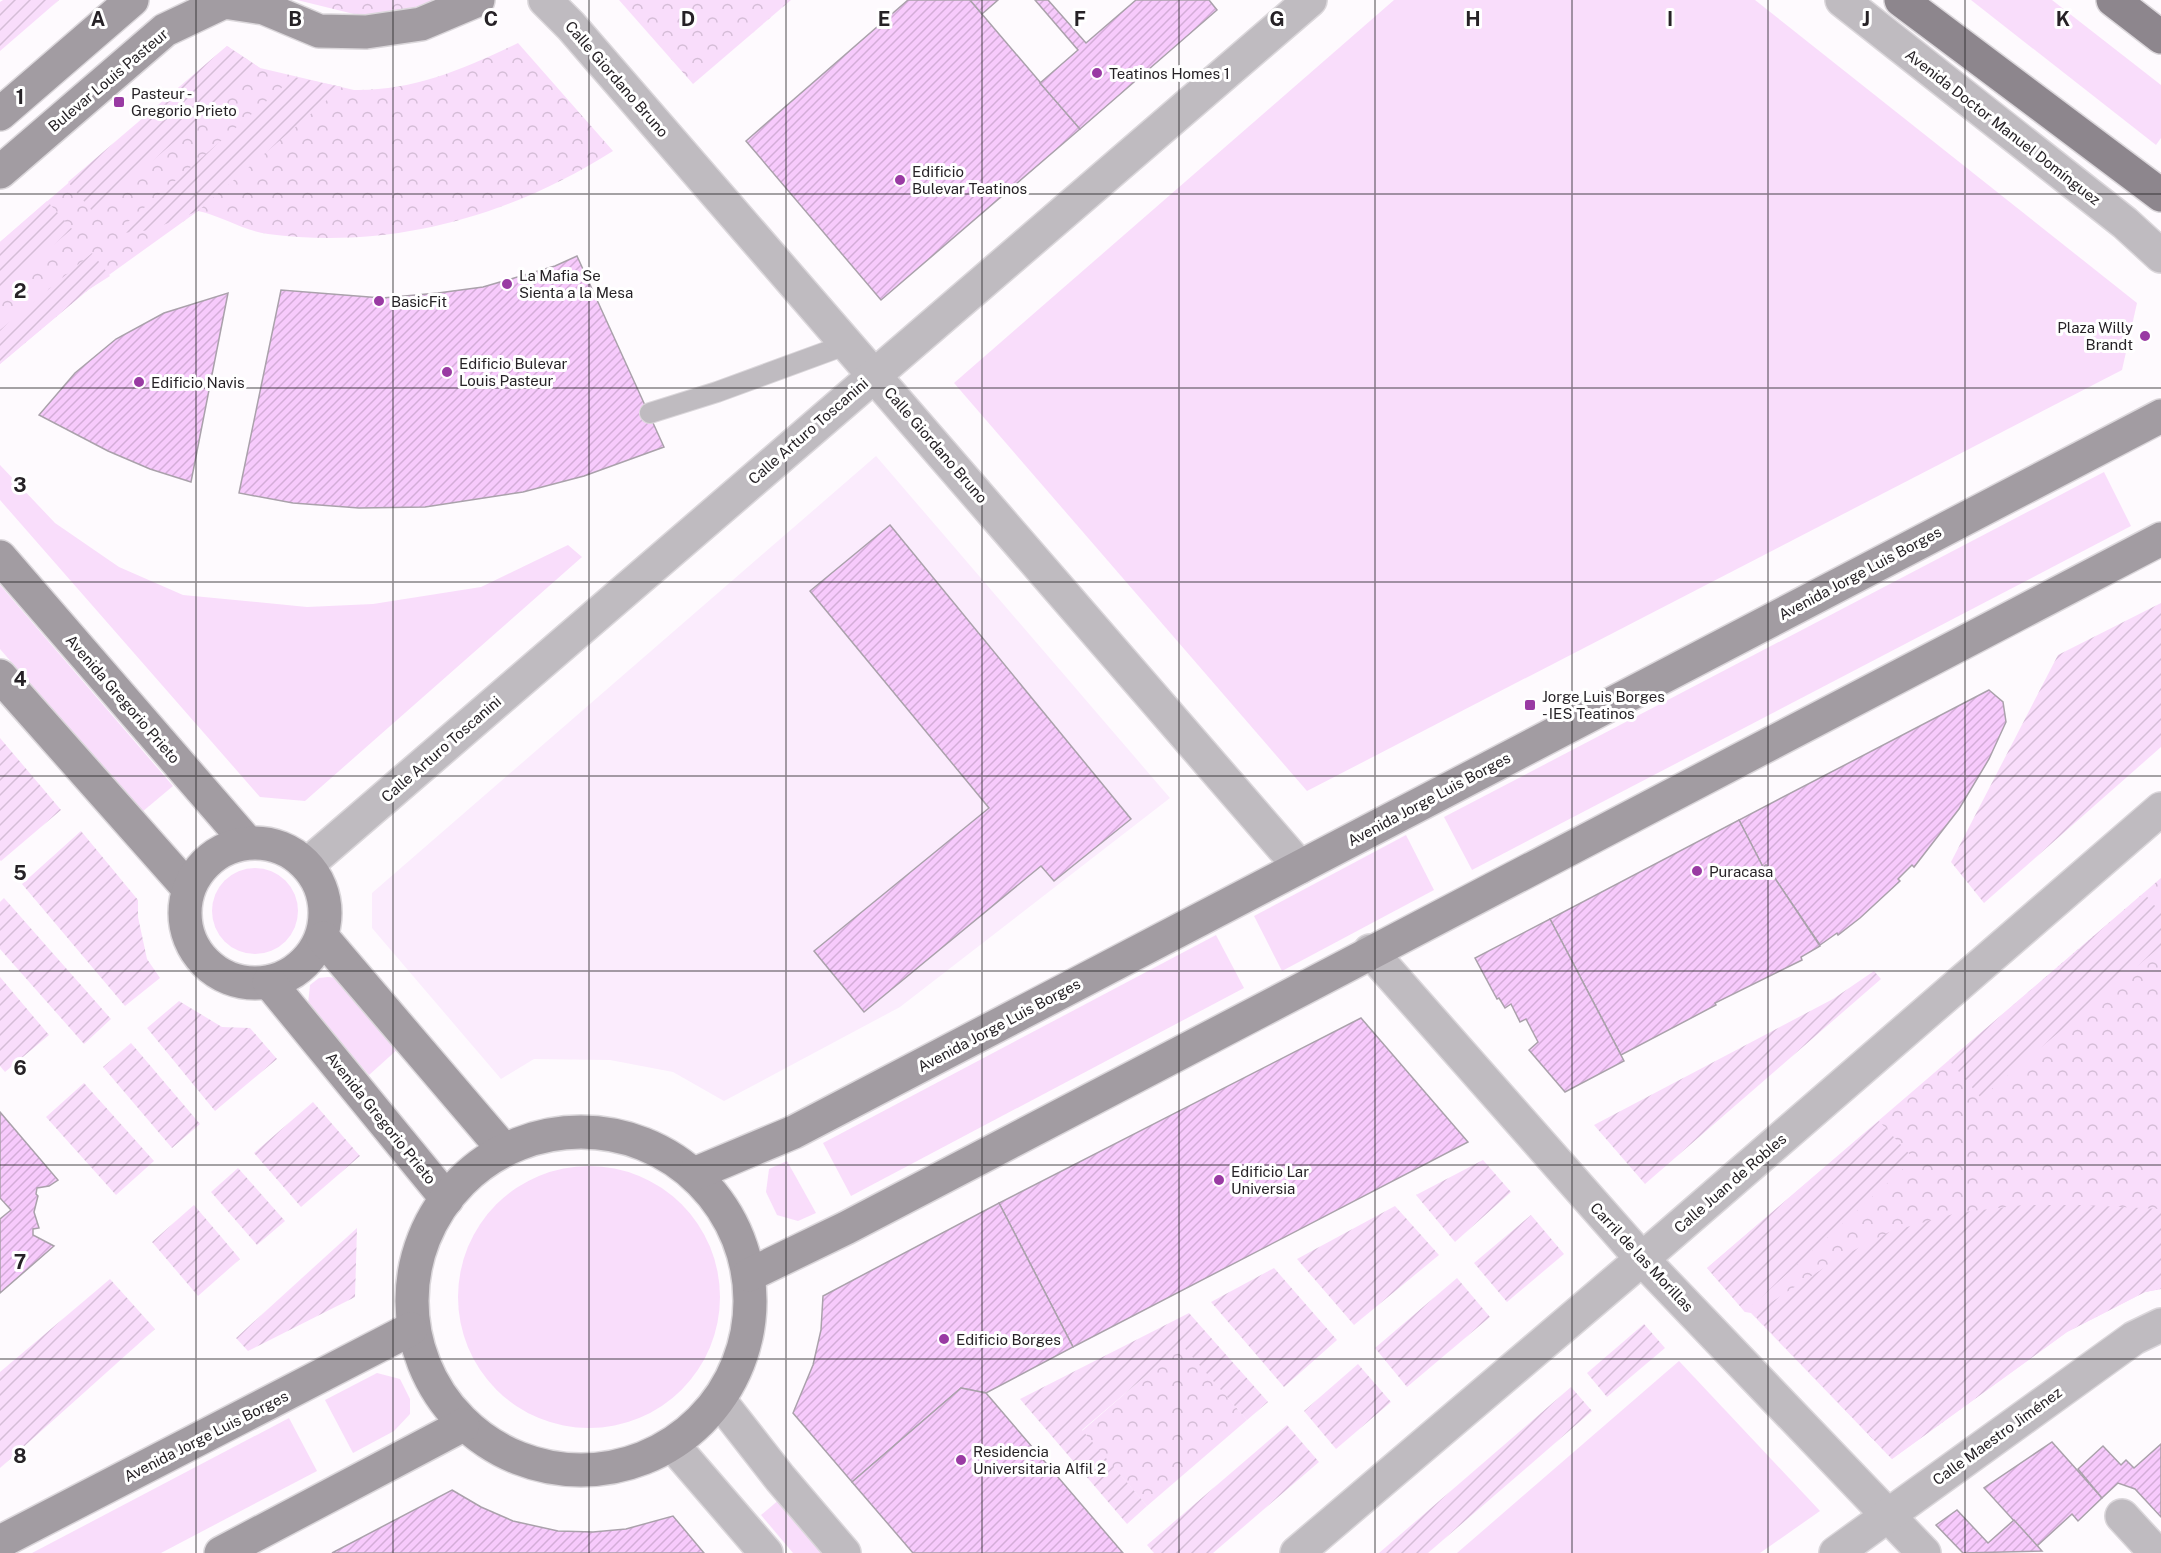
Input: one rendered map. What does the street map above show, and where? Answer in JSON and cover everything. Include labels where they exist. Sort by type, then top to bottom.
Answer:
[{"type":"main road","points":[[0,114],[132,0]]},
{"type":"main road","name":"Bulevar Louis Pasteur","points":[[0,172],[165,30],[224,1],[264,8],[320,31],[366,32],[421,24],[478,0]]},
{"type":"main road","points":[[1901,0],[2161,195]]},
{"type":"main road","points":[[2113,0],[2161,37]]},
{"type":"main road","name":"Avenida Jorge Luis Borges","points":[[694,1174],[794,1132],[2161,416]]},
{"type":"main road","points":[[749,1275],[846,1228],[1370,951],[2161,539]]},
{"type":"main road","name":"Avenida Gregorio Prieto","points":[[0,557],[246,841]]},
{"type":"main road","points":[[0,676],[188,888]]},
{"type":"main road","points":[[246,841],[284,847],[308,864],[325,896],[323,938],[298,970],[258,984],[222,976],[197,955],[185,927],[188,888],[209,858],[246,841]]},
{"type":"main road","points":[[323,938],[504,1150]]},
{"type":"main road","name":"Avenida Gregorio Prieto","points":[[269,982],[447,1199]]},
{"type":"main road","points":[[603,1133],[652,1147],[694,1174],[730,1220],[749,1275],[750,1319],[740,1362],[719,1400],[698,1425],[672,1444],[620,1466],[564,1470],[510,1456],[463,1425],[436,1391],[411,1329],[413,1271],[425,1235],[447,1199],[471,1173],[504,1150],[551,1134],[603,1133]]},
{"type":"main road","name":"Avenida Jorge Luis Borges","points":[[0,1542],[411,1329]]},
{"type":"main road","points":[[221,1553],[463,1425]]},
{"type":"street","name":"Calle Giordano Bruno","points":[[545,0],[578,34],[848,344],[1300,867]]},
{"type":"street","name":"Calle Arturo Toscanini","points":[[308,864],[1310,0]]},
{"type":"street","name":"Avenida Doctor Manuel Domínguez","points":[[1842,0],[2125,224],[2161,256]]},
{"type":"street","name":"Calle Juan de Robles","points":[[1297,1553],[1642,1259],[2161,809]]},
{"type":"street","name":"Carril de las Morillas","points":[[1370,951],[1642,1259],[1924,1553]]},
{"type":"street","name":"Calle Maestro Jiménez","points":[[1836,1553],[2134,1338],[2161,1325]]},
{"type":"street","points":[[719,1400],[780,1478],[844,1553]]},
{"type":"street","points":[[672,1444],[766,1553]]},
{"type":"street","points":[[2122,1516],[2156,1553]]},
{"type":"lane","points":[[650,413],[717,392],[848,344]]},
{"type":"shaded area","points":[[876,456],[1170,798],[900,1007],[724,1101],[673,1072],[610,1060],[534,1059],[501,1079],[372,928],[372,893]]},
{"type":"green space","points":[[3,0],[59,0],[0,51],[0,2]]},
{"type":"green space","points":[[297,0],[439,0],[409,9],[362,16]]},
{"type":"green space","points":[[619,0],[791,0],[693,84]]},
{"type":"green space","points":[[1394,0],[1755,0],[2137,303],[2122,370],[1307,791],[954,383]]},
{"type":"green space","points":[[1971,0],[2052,0],[2161,85],[2161,138],[2156,145]]},
{"type":"green space","points":[[518,43],[613,151],[532,194],[447,223],[403,232],[359,237],[314,238],[268,234],[250,230],[198,211],[88,290],[0,364],[0,242],[227,46],[260,68],[354,90],[397,87],[438,77]]},
{"type":"green space","points":[[227,46],[260,68],[93,212],[68,182]]},
{"type":"green space","points":[[294,77],[342,87],[198,211],[151,230],[114,234]]},
{"type":"green space","points":[[47,201],[72,229],[0,290],[0,242]]},
{"type":"green space","points":[[92,253],[110,276],[88,290],[0,364],[0,330]]},
{"type":"green space","points":[[0,465],[55,523],[119,567],[183,595],[307,607],[373,604],[481,587],[568,545],[582,557],[305,801],[260,797],[0,500]]},
{"type":"green space","points":[[2104,472],[2131,526],[1472,870],[1444,817]]},
{"type":"green space","points":[[0,585],[173,786],[142,812],[0,649]]},
{"type":"green space","points":[[2161,603],[2161,747],[1984,903],[1951,862],[2058,655]]},
{"type":"green space","points":[[0,738],[61,810],[1,861],[0,860]]},
{"type":"green space","points":[[81,831],[138,900],[138,917],[147,959],[160,978],[125,1006],[22,884]]},
{"type":"green space","points":[[1406,835],[1434,890],[1282,971],[1254,916]]},
{"type":"green space","points":[[255,868],[271,872],[285,881],[294,895],[298,911],[294,927],[285,941],[271,950],[255,954],[239,950],[225,941],[216,927],[212,911],[216,895],[225,881],[239,872]]},
{"type":"green space","points":[[2161,878],[2161,1289],[2145,1292],[2067,1332],[1892,1459],[1751,1313],[1745,1312],[1707,1268]]},
{"type":"green space","points":[[2144,893],[2161,913],[2161,946],[1981,1098],[1949,1060]]},
{"type":"green space","points":[[4,898],[111,1019],[84,1044],[0,949],[0,902]]},
{"type":"green space","points":[[1216,935],[1244,988],[851,1196],[823,1143]]},
{"type":"green space","points":[[1874,971],[1881,979],[1645,1184],[1594,1125],[1833,999]]},
{"type":"green space","points":[[0,977],[49,1035],[5,1072],[0,1066]]},
{"type":"green space","points":[[319,978],[339,978],[399,1048],[369,1075],[308,1004],[310,985]]},
{"type":"green space","points":[[179,1001],[222,1027],[250,1028],[277,1059],[215,1111],[147,1028]]},
{"type":"green space","points":[[131,1043],[200,1124],[172,1148],[103,1067]]},
{"type":"green space","points":[[84,1083],[154,1161],[116,1195],[46,1117]]},
{"type":"green space","points":[[313,1102],[360,1156],[301,1207],[254,1153]]},
{"type":"green space","points":[[1879,1121],[1914,1159],[1745,1312],[1707,1268]]},
{"type":"green space","points":[[1483,1160],[1511,1192],[1455,1242],[1416,1195]]},
{"type":"green space","points":[[787,1161],[816,1213],[798,1221],[777,1215],[766,1192],[769,1169]]},
{"type":"green space","points":[[576,1166],[602,1166],[627,1171],[651,1181],[682,1204],[705,1235],[715,1259],[720,1297],[715,1335],[705,1359],[682,1390],[651,1413],[627,1423],[602,1428],[576,1428],[551,1423],[527,1413],[506,1399],[487,1380],[473,1359],[463,1335],[458,1310],[458,1284],[463,1259],[473,1235],[487,1214],[506,1195],[527,1181],[551,1171]]},
{"type":"green space","points":[[238,1168],[285,1221],[257,1245],[211,1192]]},
{"type":"green space","points":[[194,1205],[240,1259],[198,1296],[152,1242]]},
{"type":"green space","points":[[2023,1205],[2161,1209],[2161,1289],[2145,1292],[2067,1332],[1892,1459],[1756,1317],[1770,1303],[1839,1258],[1889,1232],[1957,1213]]},
{"type":"green space","points":[[1395,1206],[1439,1255],[1354,1325],[1297,1259]]},
{"type":"green space","points":[[1531,1215],[1564,1254],[1507,1302],[1474,1263]]},
{"type":"green space","points":[[357,1228],[355,1297],[248,1351],[236,1338]]},
{"type":"green space","points":[[1274,1268],[1337,1340],[1284,1387],[1211,1302]]},
{"type":"green space","points":[[1457,1278],[1490,1317],[1407,1387],[1375,1348]]},
{"type":"green space","points":[[110,1279],[155,1329],[0,1468],[0,1372]]},
{"type":"green space","points":[[1189,1313],[1268,1402],[1247,1420],[1182,1345],[1082,1430],[1147,1506],[1127,1524],[1020,1399]]},
{"type":"green space","points":[[1644,1324],[1665,1348],[1607,1397],[1587,1373]]},
{"type":"green space","points":[[1182,1344],[1247,1420],[1147,1506],[1082,1431]]},
{"type":"green space","points":[[1679,1361],[1820,1511],[1760,1553],[1457,1553]]},
{"type":"green space","points":[[1358,1364],[1391,1402],[1336,1449],[1304,1411]]},
{"type":"green space","points":[[377,1373],[400,1379],[410,1399],[410,1414],[394,1431],[353,1453],[325,1400]]},
{"type":"green space","points":[[1571,1387],[1592,1411],[1428,1553],[1379,1553]]},
{"type":"green space","points":[[289,1418],[317,1471],[161,1553],[32,1553]]},
{"type":"green space","points":[[1287,1425],[1319,1462],[1213,1553],[1154,1553],[1147,1545]]},
{"type":"green space","points":[[780,1499],[826,1553],[793,1553],[761,1515]]},
{"type":"building","name":"Edificio Bulevar Teatinos","points":[[908,0],[970,0],[1080,129],[881,300],[746,141]]},
{"type":"building","points":[[970,0],[998,0],[982,14]]},
{"type":"building","name":"Teatinos Homes 1","points":[[1035,0],[1048,0],[1086,43],[1136,0],[1209,0],[1217,10],[1080,129],[1040,83],[1078,50]]},
{"type":"building","name":"Edificio Bulevar Louis Pasteur","points":[[577,256],[664,447],[584,476],[523,492],[425,507],[359,508],[293,503],[239,493],[281,290],[382,298],[438,293],[483,287],[555,266]]},
{"type":"building","name":"Edificio Navis","points":[[228,293],[191,482],[150,469],[108,451],[39,415],[75,373],[116,339],[164,313]]},
{"type":"building","points":[[890,525],[1131,819],[1054,881],[1041,866],[864,1012],[814,951],[989,808],[810,591]]},
{"type":"building","points":[[1989,690],[2003,702],[2006,722],[1989,759],[1959,809],[1914,867],[1912,865],[1898,879],[1900,881],[1860,918],[1820,945],[1766,865],[1763,867],[1739,820]]},
{"type":"building","points":[[1739,820],[1763,867],[1766,865],[1820,946],[1801,957],[1802,960],[1715,1003],[1716,1005],[1621,1055],[1550,919]]},
{"type":"building","points":[[1550,919],[1624,1061],[1565,1092],[1529,1050],[1538,1042],[1526,1019],[1520,1022],[1511,1004],[1505,1008],[1499,998],[1497,999],[1475,958]]},
{"type":"building","name":"Edificio Lar Universia","points":[[1361,1018],[1468,1142],[1073,1347],[999,1203]]},
{"type":"building","points":[[0,1112],[58,1180],[49,1186],[37,1188],[38,1196],[34,1212],[39,1228],[33,1229],[33,1235],[54,1246],[0,1293],[0,1219],[11,1210],[0,1198]]},
{"type":"building","name":"Edificio Borges","points":[[999,1203],[1073,1347],[986,1393],[961,1388],[852,1482],[793,1413],[813,1365],[821,1330],[823,1296]]},
{"type":"building","name":"Residencia Universitaria Alfil 2","points":[[961,1388],[986,1393],[1123,1553],[913,1553],[852,1482]]},
{"type":"building","points":[[2052,1442],[2102,1498],[2078,1521],[2072,1514],[2037,1546],[1984,1488]]},
{"type":"building","points":[[2161,1444],[2161,1517],[2135,1489],[2118,1483],[2102,1498],[2078,1469],[2103,1446],[2121,1465],[2126,1460],[2134,1468]]},
{"type":"building","points":[[452,1490],[481,1507],[513,1521],[558,1531],[593,1532],[626,1529],[673,1516],[704,1553],[332,1553]]},
{"type":"building","points":[[1957,1510],[1988,1543],[2014,1520],[2042,1551],[1963,1553],[1936,1525]]},
{"type":"place","name":"Teatinos Homes 1","points":[[1097,73]]},
{"type":"place","name":"Pasteur - Gregorio Prieto","points":[[119,102]]},
{"type":"place","name":"Edificio Bulevar Teatinos","points":[[900,180]]},
{"type":"place","name":"La Mafia Se Sienta a la Mesa","points":[[507,284]]},
{"type":"place","name":"BasicFit","points":[[379,301]]},
{"type":"place","name":"Plaza Willy Brandt","points":[[2145,336]]},
{"type":"place","name":"Edificio Bulevar Louis Pasteur","points":[[447,372]]},
{"type":"place","name":"Edificio Navis","points":[[139,382]]},
{"type":"place","name":"Jorge Luis Borges - IES Teatinos","points":[[1530,705]]},
{"type":"place","name":"Puracasa","points":[[1697,871]]},
{"type":"place","name":"Edificio Lar Universia","points":[[1219,1180]]},
{"type":"place","name":"Edificio Borges","points":[[944,1339]]},
{"type":"place","name":"Residencia Universitaria Alfil 2","points":[[961,1460]]}]
